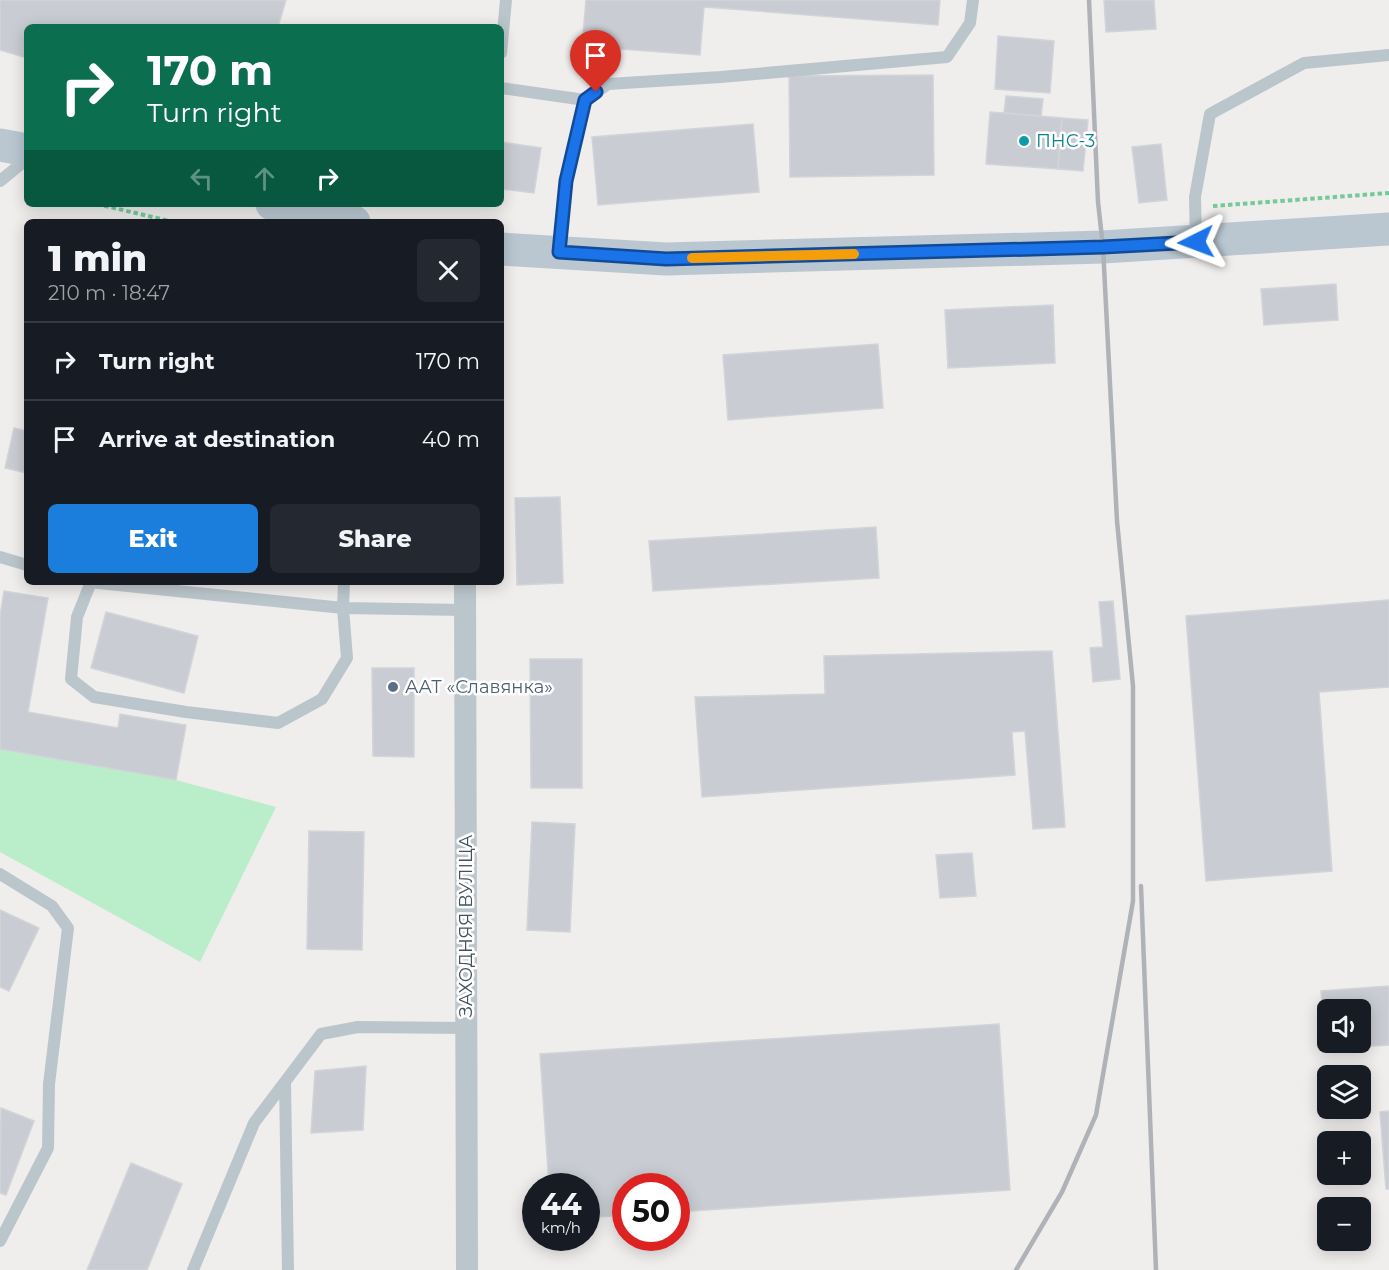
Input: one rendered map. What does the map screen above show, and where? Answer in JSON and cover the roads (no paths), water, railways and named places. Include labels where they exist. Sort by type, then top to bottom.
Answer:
[{"type":"main road","points":[[0,145],[24,149]]},
{"type":"main road","points":[[286,207],[340,219]]},
{"type":"main road","points":[[504,249],[666,259],[1103,247],[1389,229]]},
{"type":"street","name":"ЗАХОДНЯЯ ВУЛІЦА","points":[[465,585],[467,1270]]},
{"type":"lane","points":[[504,24],[506,0]]},
{"type":"lane","points":[[559,252],[566,181],[585,100],[608,84],[721,77],[947,57],[970,23],[973,0]]},
{"type":"lane","points":[[1196,242],[1195,197],[1210,114],[1304,63],[1389,55]]},
{"type":"lane","points":[[504,88],[585,100]]},
{"type":"lane","points":[[0,181],[24,161]]},
{"type":"lane","points":[[0,557],[24,564]]},
{"type":"lane","points":[[89,585],[78,618],[71,679],[94,697],[186,712],[278,723],[322,699],[347,658],[343,608],[344,585]]},
{"type":"lane","points":[[119,585],[343,608],[465,610]]},
{"type":"lane","points":[[0,874],[52,906],[68,928],[49,1084],[48,1148],[0,1241]]},
{"type":"lane","points":[[193,1270],[254,1123],[321,1034],[358,1027],[466,1028]]},
{"type":"lane","points":[[285,1083],[288,1270]]},
{"type":"railway","points":[[1016,1270],[1062,1192],[1096,1115],[1133,901],[1133,686],[1117,521],[1103,247],[1098,202],[1089,0]]},
{"type":"railway","points":[[1141,886],[1156,1270]]},
{"type":"place","name":"ПНС-3","points":[[1024,141]]},
{"type":"place","name":"ААТ «Славянка»","points":[[393,687]]}]
